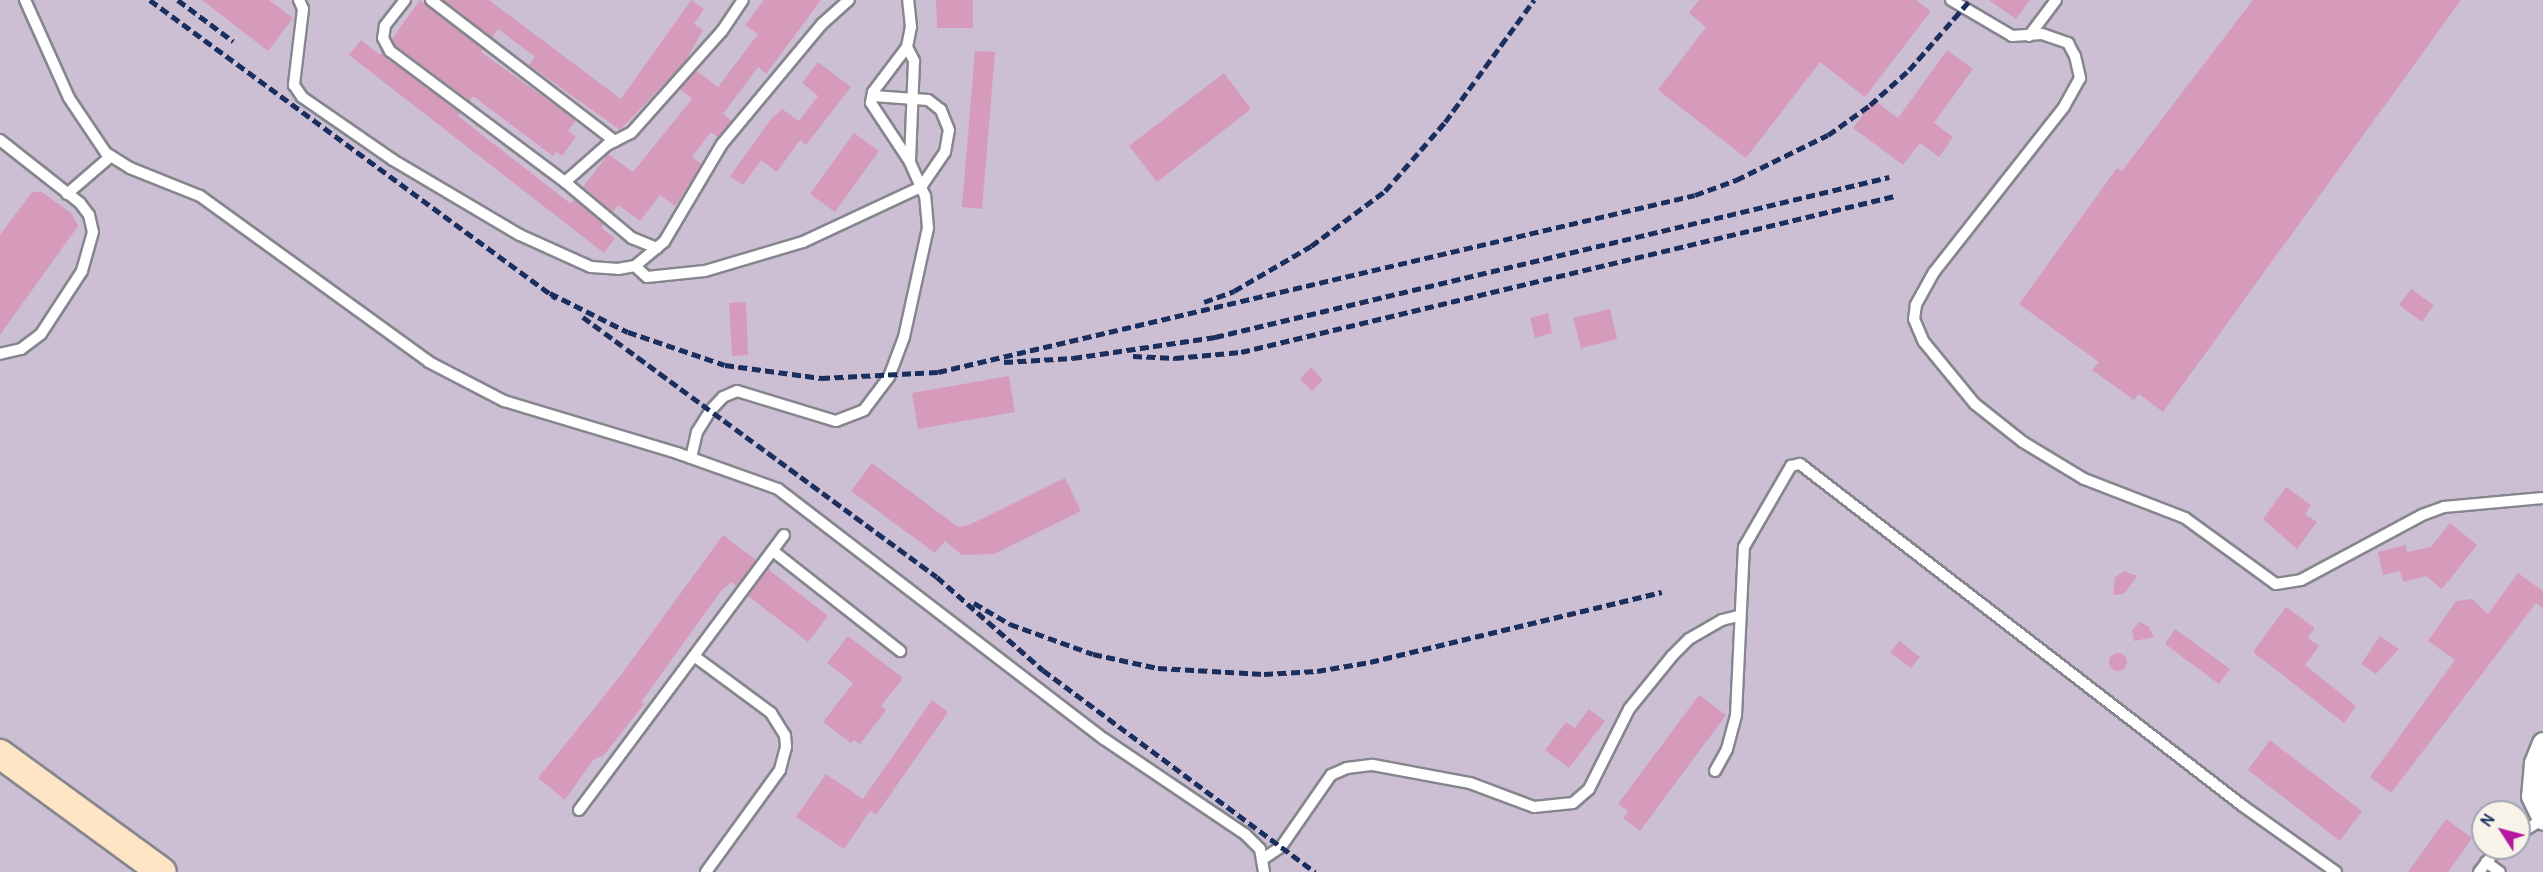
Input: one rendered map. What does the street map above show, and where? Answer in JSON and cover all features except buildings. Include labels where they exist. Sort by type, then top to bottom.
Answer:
[{"type":"street","points":[[2543,743],[2535,763],[2532,796],[2543,819]]},
{"type":"street","points":[[0,754],[162,872]]},
{"type":"lane","points":[[25,0],[69,98],[90,134],[111,156],[130,168],[200,195],[429,362],[504,401],[691,458],[778,489],[1104,739],[1245,834],[1260,849],[1264,872]]},
{"type":"lane","points":[[299,0],[303,9],[294,85],[302,97],[393,160],[520,235],[591,267],[635,266],[657,248],[682,214],[722,144],[822,24],[849,0]]},
{"type":"lane","points":[[405,0],[385,26],[383,38],[390,51],[566,182],[632,238],[657,248]]},
{"type":"lane","points":[[431,0],[615,141]]},
{"type":"lane","points":[[566,182],[591,157],[631,133],[722,31],[743,0]]},
{"type":"lane","points":[[691,458],[697,432],[710,411],[723,398],[737,391],[836,421],[864,410],[889,377],[904,338],[928,228],[921,187],[910,162],[886,129],[872,103],[873,96],[907,47],[911,27],[908,0]]},
{"type":"lane","points":[[1951,0],[2012,36],[2042,34],[2068,43],[2079,69],[2078,85],[2028,157],[1934,272],[1916,305],[1914,319],[1924,342],[1975,404],[2023,442],[2084,479],[2185,518],[2276,584],[2301,580],[2422,514],[2444,507],[2543,498]]},
{"type":"lane","points":[[2030,36],[2056,0]]},
{"type":"lane","points":[[907,47],[914,61],[910,162]]},
{"type":"lane","points":[[635,266],[647,277],[705,271],[803,242],[921,187],[945,152],[949,130],[941,110],[928,100],[873,96]]},
{"type":"lane","points":[[0,140],[67,194],[89,215],[93,232],[82,271],[41,334],[21,349],[0,354]]},
{"type":"lane","points":[[67,194],[111,156]]},
{"type":"lane","points":[[1715,771],[1727,749],[1736,716],[1738,616],[1744,547],[1791,466],[1800,464],[2243,806],[2336,872]]},
{"type":"lane","points":[[579,810],[784,535]]},
{"type":"lane","points":[[773,551],[900,651]]},
{"type":"lane","points":[[1263,859],[1281,847],[1331,775],[1347,768],[1373,765],[1470,783],[1534,807],[1573,803],[1589,789],[1629,709],[1672,656],[1689,639],[1722,620],[1738,616]]},
{"type":"lane","points":[[694,656],[771,713],[784,735],[786,747],[780,770],[706,872]]},
{"type":"lane","points":[[2479,872],[2486,862],[2500,872]]},
{"type":"shaded area","points":[[0,0],[2543,0],[2543,872],[0,872]]},
{"type":"railway","points":[[150,0],[556,298]]},
{"type":"railway","points":[[178,0],[233,41]]},
{"type":"railway","points":[[1204,302],[1234,291],[1311,246],[1385,191],[1445,122],[1534,0]]},
{"type":"railway","points":[[550,293],[628,332],[725,365],[821,378],[938,372],[1695,195],[1736,180],[1828,135],[1870,105],[1909,70],[1970,0]]},
{"type":"railway","points":[[1004,362],[1073,358],[1215,337],[1889,177]]},
{"type":"railway","points":[[1133,356],[1175,358],[1241,352],[1895,196]]},
{"type":"railway","points":[[583,317],[937,577],[1043,670],[1315,872]]},
{"type":"railway","points":[[974,603],[1010,624],[1093,654],[1158,668],[1264,674],[1317,671],[1370,662],[1662,592]]}]
